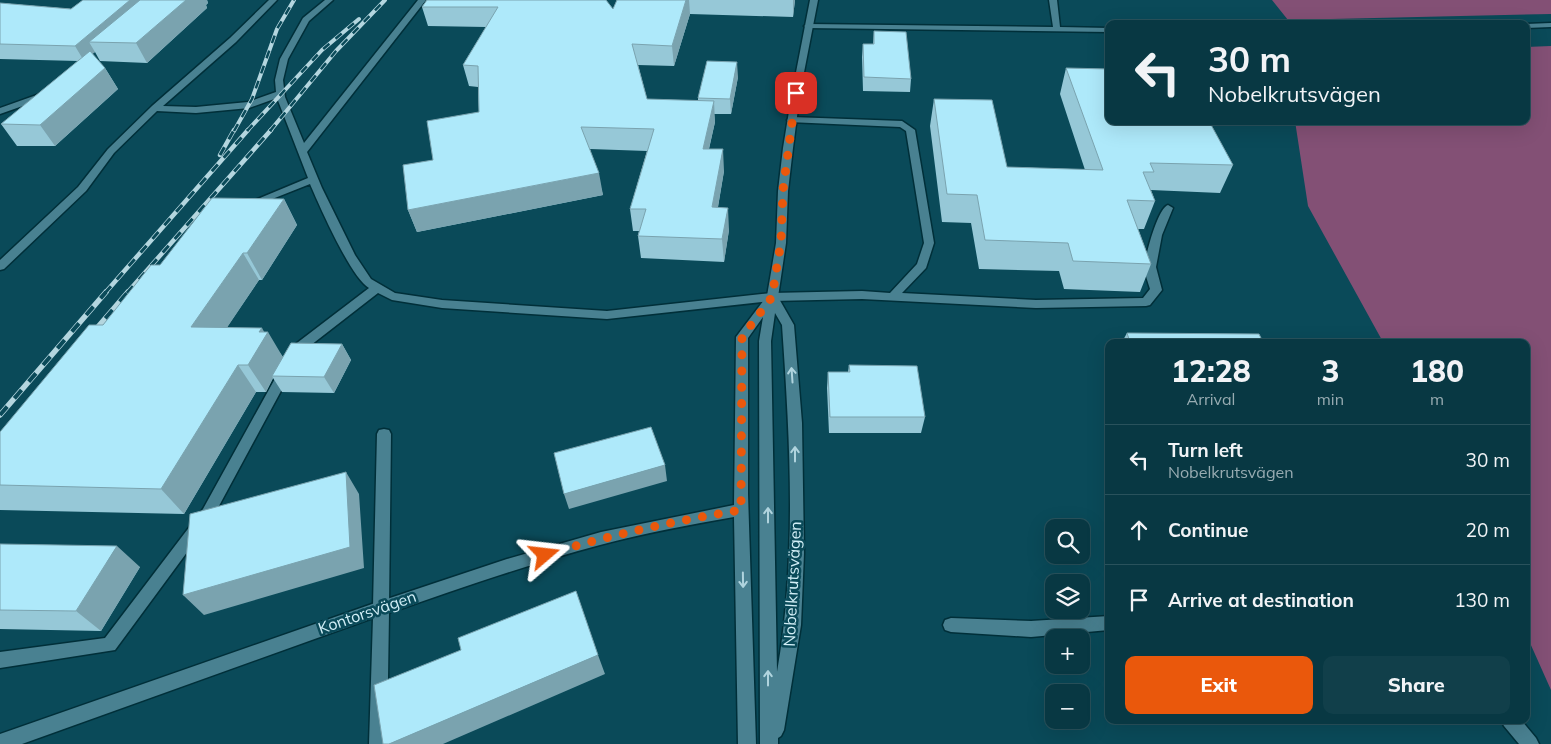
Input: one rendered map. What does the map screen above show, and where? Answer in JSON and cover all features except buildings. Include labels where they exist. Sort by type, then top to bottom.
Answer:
[{"type":"street","points":[[0,266],[82,189],[111,151],[154,108],[233,40],[273,0]]},
{"type":"street","points":[[328,0],[306,20],[284,59],[279,80],[281,93],[313,179],[350,255],[367,282],[392,296],[442,304],[607,315],[772,297],[862,295],[1036,304],[1146,302],[1156,290],[1150,267],[1157,235],[1168,208]]},
{"type":"street","points":[[302,151],[422,0]]},
{"type":"street","name":"Nobelkrutsvägen","points":[[769,744],[766,341],[781,242],[783,190],[792,120],[814,0]]},
{"type":"street","points":[[1053,0],[1052,8],[1057,30]]},
{"type":"street","points":[[1530,26],[1551,25]]},
{"type":"street","points":[[808,26],[1105,30]]},
{"type":"street","points":[[0,111],[52,92]]},
{"type":"street","points":[[154,108],[196,110],[249,105],[281,93]]},
{"type":"street","points":[[792,120],[902,124],[910,130],[929,242],[922,265],[892,296]]},
{"type":"street","points":[[234,211],[313,179]]},
{"type":"street","points":[[0,660],[109,645],[208,514],[298,349],[377,288]]},
{"type":"street","points":[[747,744],[741,510],[742,337],[772,297]]},
{"type":"street","name":"Nobelkrutsvägen","points":[[772,297],[788,325],[795,423],[797,553],[792,625],[772,744]]},
{"type":"street","points":[[378,744],[384,434]]},
{"type":"street","name":"Kontorsvägen","points":[[0,743],[31,738],[382,606],[582,544],[654,526],[741,510]]},
{"type":"street","points":[[950,625],[1030,629],[1105,622]]},
{"type":"street","points":[[1513,724],[1530,744]]},
{"type":"shaded area","points":[[1272,0],[1551,0],[1551,14],[1288,20]]},
{"type":"shaded area","points":[[1551,46],[1551,690],[1530,643],[1530,339],[1381,339],[1308,206],[1296,125],[1530,125],[1530,47]]},
{"type":"railway","points":[[234,131],[252,99],[277,29],[294,0]]},
{"type":"railway","points":[[270,131],[336,51],[385,0]]},
{"type":"railway","points":[[247,131],[322,50],[359,19]]},
{"type":"railway","points":[[220,155],[234,130]]},
{"type":"railway","points":[[105,293],[248,130]]},
{"type":"railway","points":[[127,293],[271,130]]},
{"type":"railway","points":[[0,415],[106,292]]},
{"type":"railway","points":[[91,335],[128,292]]},
{"type":"route","points":[[545,555],[654,526],[741,510],[742,337],[772,297],[781,242],[783,190],[796,93]]}]
